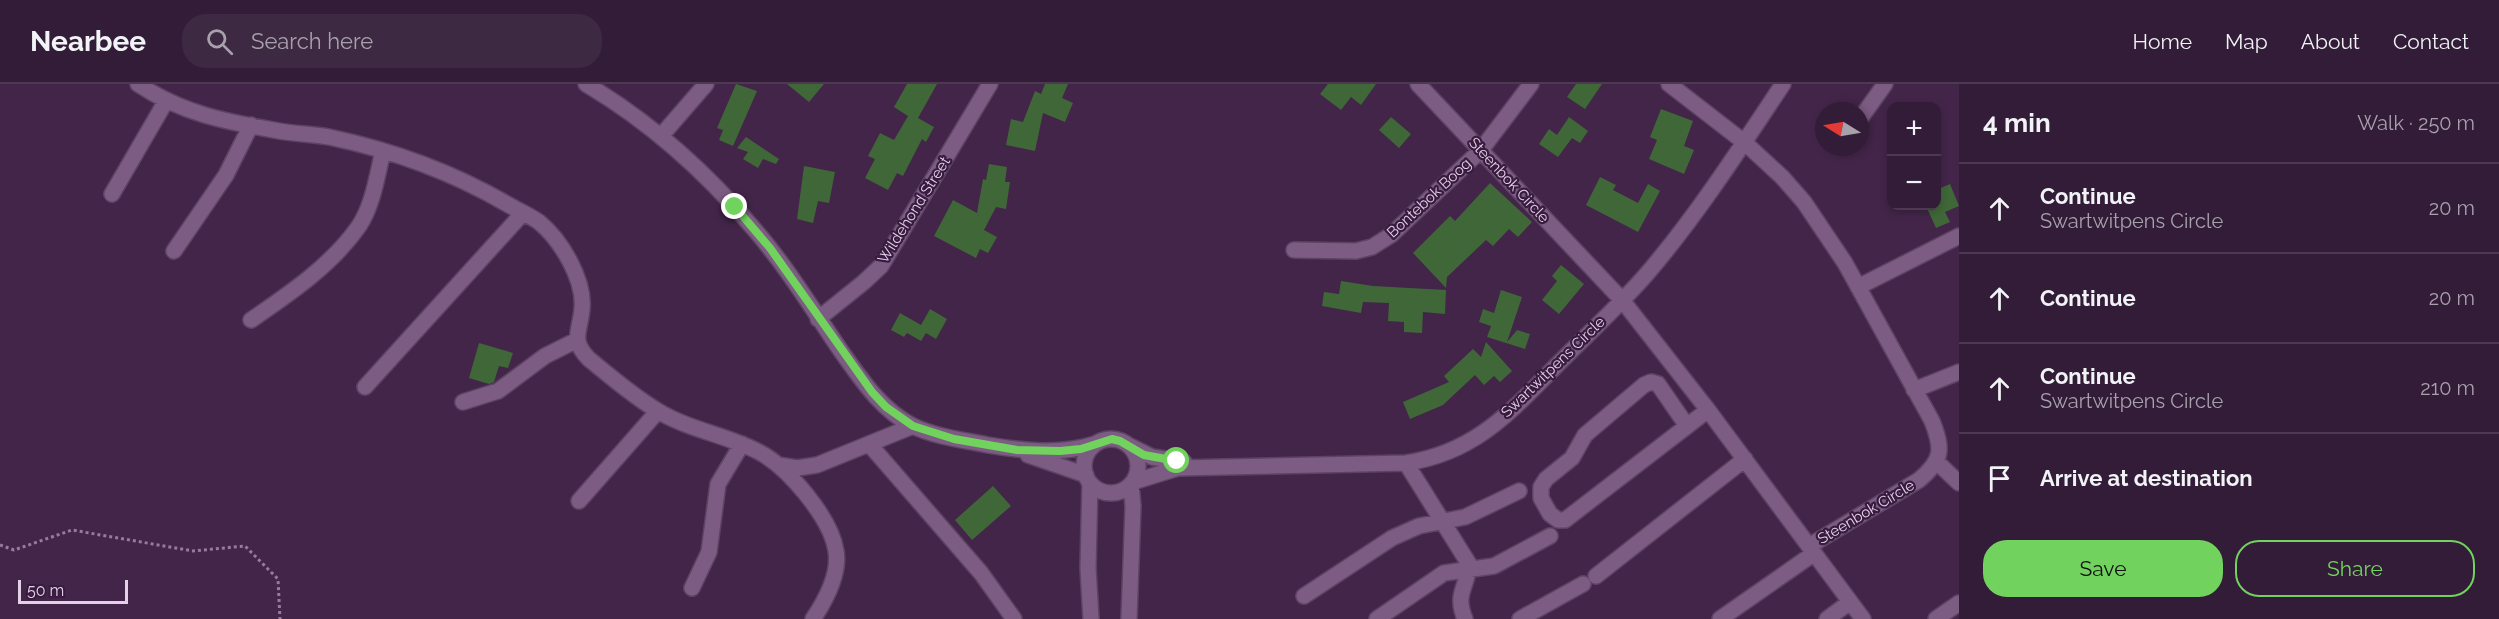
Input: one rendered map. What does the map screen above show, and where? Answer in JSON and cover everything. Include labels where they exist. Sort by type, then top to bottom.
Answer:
[{"type":"street","points":[[138,84],[166,101],[207,117],[250,126],[328,137],[383,151],[440,170],[473,184],[540,223],[575,271],[581,290],[582,308],[577,339],[580,350],[658,411],[761,453],[778,465],[798,485],[816,510],[830,532],[836,551],[836,569],[830,588],[813,619]]},
{"type":"street","points":[[586,84],[661,136],[720,190],[755,229],[872,392],[886,407],[913,426],[954,439],[1017,450],[1060,451],[1112,439],[1128,445],[1137,458],[1138,466],[1132,483],[1129,619]]},
{"type":"street","points":[[661,136],[706,84]]},
{"type":"street","name":"Wildehond Street","points":[[818,319],[881,266],[990,84]]},
{"type":"street","name":"Steenbok Circle","points":[[1418,84],[1622,300],[1708,410],[1811,550],[1919,480],[1937,462]]},
{"type":"street","name":"Bontebok Boog","points":[[1294,250],[1356,252],[1372,247],[1391,235],[1481,150],[1531,84]]},
{"type":"street","points":[[1669,84],[1744,141],[1782,177],[1804,202],[1858,287],[1938,436],[1940,450],[1937,462],[1959,483]]},
{"type":"street","name":"Swartwitpens Circle","points":[[1132,483],[1178,468],[1406,462],[1448,453],[1481,436],[1520,402],[1622,300],[1670,246],[1783,84]]},
{"type":"street","points":[[1869,106],[1885,84]]},
{"type":"street","points":[[112,194],[166,101]]},
{"type":"street","points":[[174,251],[226,175],[250,126]]},
{"type":"street","points":[[251,320],[317,270],[360,225],[373,193],[383,151]]},
{"type":"street","points":[[365,387],[523,213]]},
{"type":"street","points":[[1858,287],[1959,236]]},
{"type":"street","points":[[464,402],[498,391],[546,356],[577,339]]},
{"type":"street","points":[[1914,390],[1959,372]]},
{"type":"street","points":[[1687,426],[1658,384],[1651,382],[1644,385],[1585,435],[1572,458],[1546,479],[1541,487],[1540,498],[1550,514],[1558,520],[1565,519],[1708,410]]},
{"type":"street","points":[[579,501],[658,411]]},
{"type":"street","points":[[778,465],[798,468],[818,465],[913,426]]},
{"type":"street","points":[[692,588],[709,552],[718,484],[742,444]]},
{"type":"street","points":[[1091,619],[1088,568],[1088,479],[1085,458],[1095,444]]},
{"type":"street","points":[[870,445],[974,566],[1014,619]]},
{"type":"street","name":"Swartwitpens Circle","points":[[1128,445],[1152,457],[1220,466]]},
{"type":"street","points":[[1017,450],[1088,479],[1100,491],[1113,493],[1132,483]]},
{"type":"street","points":[[1520,619],[1589,580],[1745,459]]},
{"type":"street","points":[[1406,462],[1469,564],[1460,598],[1465,619]]},
{"type":"street","points":[[1304,596],[1392,538],[1419,526],[1465,517],[1519,491]]},
{"type":"street","points":[[1377,619],[1444,573],[1494,567],[1550,536]]},
{"type":"street","points":[[1720,619],[1811,550],[1863,619]]},
{"type":"street","points":[[1827,619],[1850,602]]},
{"type":"street","points":[[1936,619],[1959,603]]},
{"type":"path","points":[[0,545],[14,550],[72,530],[193,551],[245,546],[278,579],[280,619]]},
{"type":"building","points":[[736,84],[757,91],[733,146],[719,140],[723,130],[717,128]]},
{"type":"building","points":[[787,84],[824,84],[809,102]]},
{"type":"building","points":[[907,84],[937,84],[918,118],[934,127],[926,142],[922,139],[903,176],[897,173],[888,190],[865,178],[875,159],[868,156],[880,133],[894,140],[908,116],[894,107]]},
{"type":"building","points":[[1045,84],[1068,84],[1062,98],[1073,103],[1065,122],[1043,113],[1035,151],[1006,145],[1011,119],[1023,122],[1035,91],[1041,94]]},
{"type":"building","points":[[1328,84],[1376,84],[1361,105],[1351,97],[1341,110],[1320,94]]},
{"type":"building","points":[[1576,84],[1602,84],[1585,109],[1567,97]]},
{"type":"building","points":[[1661,109],[1693,121],[1684,146],[1694,150],[1684,174],[1649,159],[1657,140],[1650,137]]},
{"type":"building","points":[[1391,117],[1411,134],[1399,148],[1379,130]]},
{"type":"building","points":[[1569,117],[1588,131],[1580,143],[1572,138],[1558,157],[1539,144],[1549,129],[1557,135]]},
{"type":"building","points":[[746,137],[779,159],[776,164],[763,159],[758,168],[743,159],[748,152],[737,148]]},
{"type":"building","points":[[989,164],[1007,167],[1005,182],[1010,182],[1006,209],[996,207],[984,230],[997,237],[988,253],[980,249],[976,258],[934,236],[953,200],[977,213],[983,179],[986,180]]},
{"type":"building","points":[[804,166],[835,172],[829,203],[818,201],[813,223],[797,219]]},
{"type":"building","points":[[1600,177],[1616,185],[1613,190],[1638,203],[1648,184],[1660,191],[1638,232],[1586,205]]},
{"type":"building","points":[[1490,183],[1532,222],[1518,237],[1509,229],[1493,246],[1486,240],[1447,277],[1446,288],[1413,253],[1450,216],[1455,221]]},
{"type":"building","points":[[1950,184],[1959,206],[1945,212],[1950,222],[1936,228],[1928,210],[1941,210],[1941,188]]},
{"type":"building","points":[[1561,265],[1584,284],[1559,314],[1542,300],[1557,281],[1552,276]]},
{"type":"building","points":[[1341,281],[1373,286],[1446,290],[1445,314],[1423,312],[1422,333],[1404,332],[1404,322],[1388,321],[1389,303],[1363,302],[1361,313],[1322,306],[1324,292],[1339,294]]},
{"type":"building","points":[[1501,290],[1522,297],[1507,342],[1517,330],[1530,334],[1525,349],[1487,337],[1491,326],[1479,322],[1483,309],[1494,313]]},
{"type":"building","points":[[930,309],[947,319],[936,339],[926,333],[921,341],[907,333],[904,337],[891,330],[900,313],[921,325]]},
{"type":"building","points":[[1486,342],[1512,371],[1500,382],[1494,376],[1484,385],[1475,375],[1443,405],[1410,419],[1403,402],[1449,382],[1444,376],[1473,349],[1481,357]]},
{"type":"building","points":[[479,343],[513,353],[508,368],[499,366],[494,382],[489,384],[469,378]]},
{"type":"building","points":[[993,486],[1011,506],[972,540],[955,520]]},
{"type":"route","points":[[735,207],[788,272],[858,375],[886,407],[913,426],[954,439],[1017,450],[1081,449],[1103,440],[1112,439],[1144,455],[1177,461]]}]
